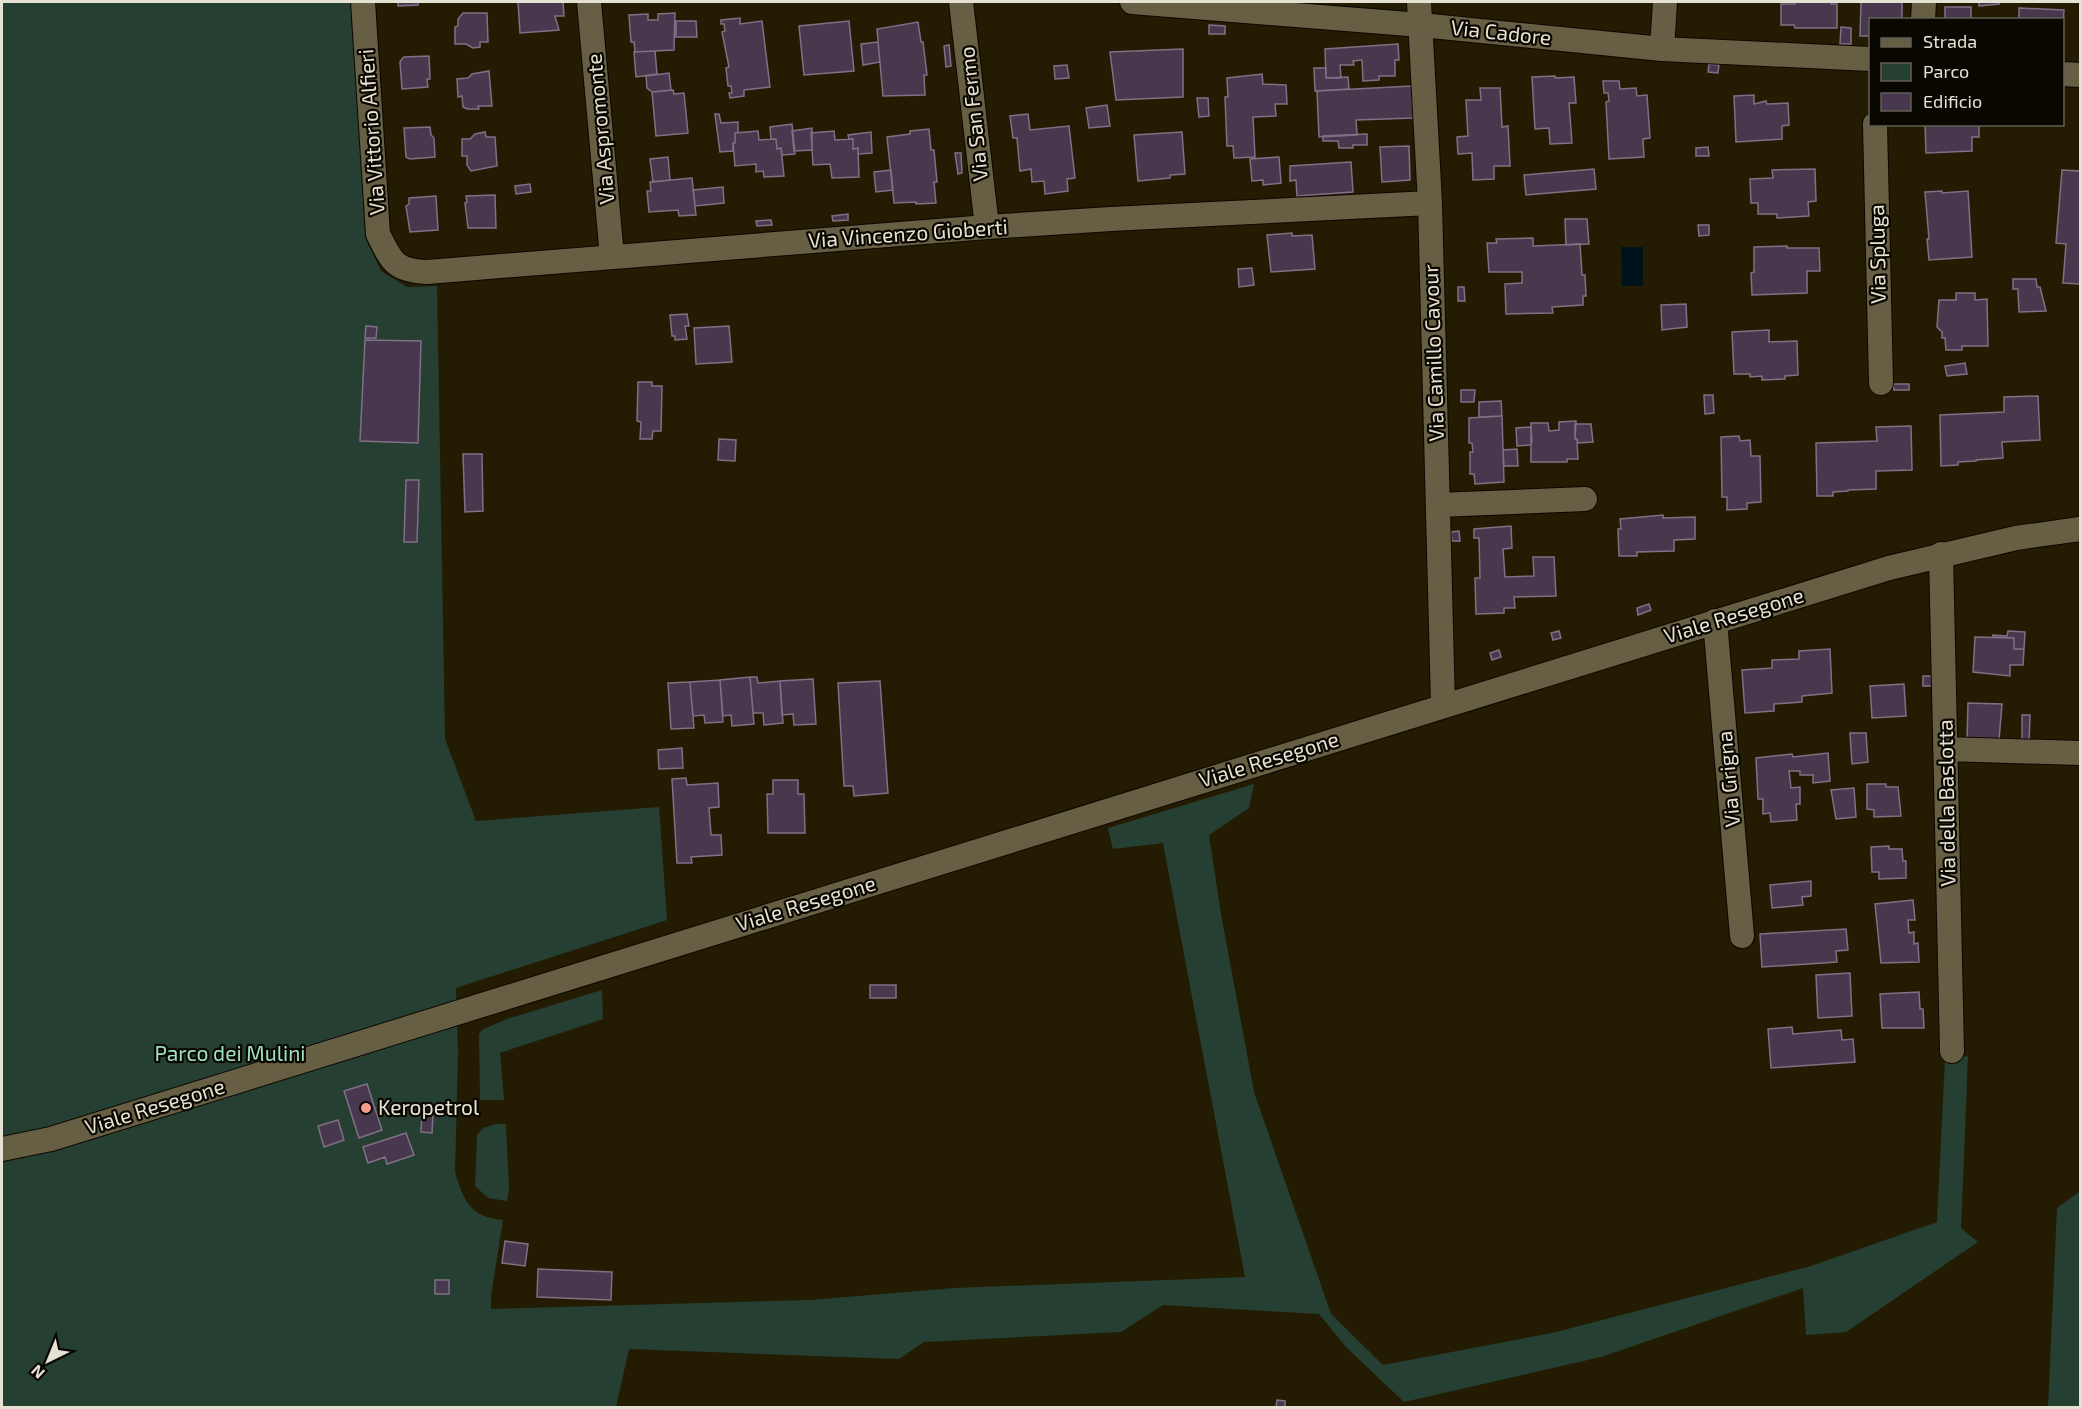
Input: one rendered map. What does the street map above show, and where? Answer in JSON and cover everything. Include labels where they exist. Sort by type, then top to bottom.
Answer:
[{"type":"street","name":"Via Vittorio Alfieri","points":[[363,2],[378,234],[391,260]]},
{"type":"street","name":"Via Aspromonte","points":[[589,2],[612,257]]},
{"type":"street","name":"Via San Fermo","points":[[961,2],[987,227]]},
{"type":"street","name":"Via Cadore","points":[[1132,2],[1420,13],[1662,50],[1869,59]]},
{"type":"street","points":[[1662,50],[1665,2]]},
{"type":"street","points":[[1923,18],[1924,2]]},
{"type":"street","name":"Via Camillo Cavour","points":[[1420,13],[1430,203],[1443,705]]},
{"type":"street","points":[[2064,74],[2080,75]]},
{"type":"street","name":"Via Spluga","points":[[1875,126],[1881,383]]},
{"type":"street","name":"Via Vincenzo Gioberti","points":[[391,260],[408,271],[427,272],[987,227],[1430,203]]},
{"type":"street","points":[[1438,504],[1585,499]]},
{"type":"street","name":"Viale Resegone","points":[[2,1149],[51,1139],[1889,568],[2016,538],[2080,529]]},
{"type":"street","name":"Via della Baslotta","points":[[1941,554],[1952,1052]]},
{"type":"street","name":"Via Grigna","points":[[1715,621],[1742,936]]},
{"type":"street","points":[[1946,749],[2080,753]]},
{"type":"green space","name":"Parco dei Mulini","points":[[2,2],[355,2],[365,237],[381,271],[407,287],[437,286],[445,739],[476,821],[659,807],[667,920],[456,988],[458,1051],[455,1172],[470,1206],[483,1215],[503,1220],[491,1309],[810,1300],[955,1288],[1245,1277],[1163,843],[1113,849],[1108,828],[1254,784],[1249,808],[1209,835],[1221,914],[1254,1092],[1331,1314],[1383,1365],[1552,1333],[1811,1266],[1937,1222],[1945,1059],[1968,1056],[1961,1228],[1978,1242],[1846,1332],[1806,1335],[1803,1288],[1601,1357],[1404,1402],[1346,1347],[1319,1314],[1163,1305],[1121,1332],[924,1342],[899,1359],[629,1349],[616,1407],[2,1408]]},
{"type":"green space","points":[[602,990],[603,1019],[500,1053],[504,1100],[480,1100],[479,1034],[482,1030],[507,1019]]},
{"type":"green space","points":[[506,1124],[509,1189],[507,1201],[488,1198],[475,1186],[477,1135],[483,1128]]},
{"type":"green space","points":[[2080,1162],[2080,1407],[2048,1407],[2057,1208],[2079,1192]]},
{"type":"shaded area","points":[[1621,247],[1643,247],[1643,286],[1622,286]]},
{"type":"building","points":[[398,2],[418,2],[418,5],[398,6]]},
{"type":"building","points":[[518,2],[563,2],[564,16],[555,16],[559,30],[520,33]]},
{"type":"building","points":[[1795,2],[1837,4],[1837,28],[1795,28],[1794,25],[1781,25],[1781,4],[1795,4]]},
{"type":"building","points":[[1861,2],[1902,2],[1902,18],[1869,18],[1869,36],[1860,36]]},
{"type":"building","points":[[1979,2],[1999,2],[1999,4],[1979,6]]},
{"type":"building","points":[[1945,7],[1971,7],[1971,18],[1945,18]]},
{"type":"building","points":[[2019,8],[2064,10],[2063,18],[2019,18]]},
{"type":"building","points":[[463,13],[487,13],[488,42],[480,42],[480,47],[473,48],[466,44],[455,44],[455,27],[458,26],[458,19]]},
{"type":"building","points":[[675,13],[674,50],[635,52],[634,42],[631,42],[629,15],[648,14],[648,20],[658,20],[658,14]]},
{"type":"building","points":[[740,18],[740,24],[762,21],[770,87],[744,90],[744,96],[730,98],[729,93],[732,93],[731,86],[728,86],[726,68],[729,67],[722,32],[725,31],[721,20]]},
{"type":"building","points":[[676,21],[696,21],[697,37],[676,37]]},
{"type":"building","points":[[849,21],[854,71],[804,75],[799,26]]},
{"type":"building","points":[[918,22],[927,75],[924,75],[925,95],[883,96],[877,29]]},
{"type":"building","points":[[1209,25],[1225,26],[1225,34],[1209,34]]},
{"type":"building","points":[[1841,27],[1851,28],[1851,44],[1840,44]]},
{"type":"building","points":[[878,42],[880,62],[863,65],[861,44]]},
{"type":"building","points":[[1398,44],[1399,60],[1395,60],[1395,76],[1379,76],[1379,80],[1363,81],[1362,60],[1353,61],[1354,65],[1340,65],[1341,78],[1326,78],[1325,49]]},
{"type":"building","points":[[949,45],[951,66],[946,67],[944,46]]},
{"type":"building","points":[[1183,49],[1183,97],[1116,100],[1110,52]]},
{"type":"building","points":[[655,51],[657,74],[636,77],[634,52]]},
{"type":"building","points":[[429,56],[428,87],[402,89],[400,62],[402,59]]},
{"type":"building","points":[[1709,64],[1719,65],[1718,73],[1708,72]]},
{"type":"building","points":[[1067,65],[1069,78],[1055,79],[1054,66]]},
{"type":"building","points":[[1314,68],[1326,68],[1326,78],[1348,77],[1349,89],[1315,91]]},
{"type":"building","points":[[489,71],[492,106],[478,106],[479,109],[463,107],[462,96],[458,97],[457,79]]},
{"type":"building","points":[[669,73],[671,90],[652,92],[647,88],[646,76]]},
{"type":"building","points":[[1262,74],[1263,84],[1286,85],[1287,104],[1275,104],[1276,116],[1253,117],[1255,157],[1234,158],[1233,146],[1227,146],[1225,97],[1228,97],[1227,78]]},
{"type":"building","points":[[1555,76],[1555,78],[1574,77],[1576,103],[1569,103],[1572,143],[1550,144],[1549,128],[1535,129],[1532,77]]},
{"type":"building","points":[[1603,81],[1619,81],[1620,89],[1636,88],[1637,96],[1647,95],[1650,138],[1643,139],[1644,157],[1609,159],[1606,102],[1609,101],[1608,93],[1604,93]]},
{"type":"building","points":[[1412,86],[1413,118],[1356,120],[1357,135],[1319,137],[1317,91]]},
{"type":"building","points":[[1480,88],[1500,88],[1502,127],[1508,126],[1510,166],[1494,166],[1494,179],[1473,180],[1472,153],[1458,154],[1457,137],[1468,136],[1466,100],[1481,100]]},
{"type":"building","points":[[673,90],[674,94],[684,93],[688,133],[656,136],[652,92]]},
{"type":"building","points":[[1754,95],[1754,104],[1766,101],[1767,104],[1788,103],[1789,125],[1782,126],[1782,139],[1736,142],[1734,96]]},
{"type":"building","points":[[1197,98],[1208,98],[1209,116],[1199,117]]},
{"type":"building","points":[[1107,105],[1110,126],[1089,128],[1086,108]]},
{"type":"building","points":[[715,114],[719,114],[721,123],[738,122],[738,133],[735,133],[733,151],[720,152]]},
{"type":"building","points":[[1028,114],[1030,130],[1069,126],[1075,178],[1067,179],[1068,191],[1045,194],[1044,181],[1032,182],[1031,169],[1020,171],[1017,138],[1013,138],[1010,116]]},
{"type":"building","points":[[792,124],[795,154],[782,155],[781,148],[777,149],[776,139],[771,139],[770,127]]},
{"type":"building","points":[[1925,126],[1979,126],[1979,137],[1972,137],[1972,151],[1926,153]]},
{"type":"building","points":[[430,127],[434,138],[435,157],[410,159],[406,157],[404,128]]},
{"type":"building","points":[[812,128],[812,150],[794,151],[792,131]]},
{"type":"building","points":[[929,129],[931,150],[934,150],[936,203],[894,203],[887,137]]},
{"type":"building","points":[[758,131],[759,140],[776,139],[777,149],[781,148],[784,176],[764,177],[763,171],[756,172],[756,164],[735,166],[733,143],[735,143],[735,133]]},
{"type":"building","points":[[834,131],[835,140],[853,139],[853,149],[858,148],[859,177],[832,178],[830,164],[813,165],[811,133]]},
{"type":"building","points":[[485,132],[486,137],[495,137],[497,166],[471,171],[467,165],[467,156],[462,156],[462,139],[470,139],[475,134]]},
{"type":"building","points":[[871,132],[872,153],[858,154],[858,148],[853,149],[853,139],[849,139],[848,135]]},
{"type":"building","points":[[1182,132],[1185,174],[1138,181],[1134,135]]},
{"type":"building","points":[[1367,134],[1367,145],[1353,145],[1353,148],[1339,148],[1338,141],[1323,141],[1323,136]]},
{"type":"building","points":[[1409,146],[1410,180],[1382,182],[1380,147]]},
{"type":"building","points":[[1708,147],[1709,156],[1696,156],[1696,148]]},
{"type":"building","points":[[955,153],[961,153],[962,173],[958,174]]},
{"type":"building","points":[[668,157],[670,180],[653,182],[650,159]]},
{"type":"building","points":[[1279,157],[1281,183],[1263,185],[1263,180],[1252,181],[1250,159]]},
{"type":"building","points":[[1351,162],[1353,192],[1297,196],[1296,180],[1290,181],[1290,166]]},
{"type":"building","points":[[1594,169],[1596,189],[1526,195],[1524,175]]},
{"type":"building","points":[[1815,169],[1816,201],[1808,202],[1809,216],[1777,218],[1777,214],[1758,214],[1758,203],[1751,203],[1750,179],[1773,178],[1772,170]]},
{"type":"building","points":[[891,170],[893,190],[876,192],[874,172]]},
{"type":"building","points":[[2062,170],[2080,171],[2080,284],[2063,283],[2066,244],[2056,243]]},
{"type":"building","points":[[692,178],[696,215],[679,216],[678,210],[649,212],[647,191],[651,191],[650,182]]},
{"type":"building","points":[[530,184],[531,192],[516,194],[515,186]]},
{"type":"building","points":[[723,187],[724,203],[695,206],[693,190]]},
{"type":"building","points":[[1942,191],[1942,193],[1968,191],[1972,257],[1929,260],[1925,192]]},
{"type":"building","points":[[495,195],[496,228],[468,228],[466,196]]},
{"type":"building","points":[[436,196],[438,230],[410,232],[406,206],[409,204],[409,198]]},
{"type":"building","points":[[848,214],[848,220],[833,221],[832,216]]},
{"type":"building","points":[[1565,219],[1587,219],[1589,244],[1566,245]]},
{"type":"building","points":[[771,220],[772,225],[757,226],[756,221]]},
{"type":"building","points":[[1698,225],[1709,225],[1709,235],[1699,236]]},
{"type":"building","points":[[1292,233],[1292,236],[1312,235],[1315,269],[1271,272],[1267,235]]},
{"type":"building","points":[[1533,238],[1533,246],[1580,244],[1582,275],[1585,275],[1586,296],[1583,296],[1583,305],[1552,307],[1553,313],[1506,314],[1505,284],[1522,283],[1522,272],[1489,272],[1487,243],[1497,243],[1496,239]]},
{"type":"building","points":[[1787,246],[1787,248],[1819,248],[1820,271],[1807,271],[1807,293],[1752,295],[1751,273],[1754,272],[1754,247]]},
{"type":"building","points":[[1252,268],[1254,285],[1239,287],[1238,269]]},
{"type":"building","points":[[2013,279],[2036,279],[2046,311],[2019,312],[2018,289],[2013,289]]},
{"type":"building","points":[[1458,287],[1464,287],[1465,301],[1458,301]]},
{"type":"building","points":[[1956,293],[1975,293],[1975,300],[1987,299],[1988,346],[1962,346],[1962,350],[1946,350],[1945,338],[1942,338],[1942,332],[1937,327],[1939,300],[1956,300]]},
{"type":"building","points":[[1686,304],[1687,327],[1662,330],[1661,305]]},
{"type":"building","points":[[687,314],[689,326],[685,326],[687,339],[675,340],[675,336],[672,336],[670,315]]},
{"type":"building","points":[[366,326],[377,327],[376,338],[365,338]]},
{"type":"building","points":[[729,326],[732,362],[696,364],[694,328]]},
{"type":"building","points":[[1769,330],[1769,342],[1797,341],[1798,375],[1785,376],[1785,379],[1762,380],[1762,376],[1750,377],[1750,374],[1734,374],[1732,332]]},
{"type":"building","points":[[365,340],[421,341],[418,443],[360,441]]},
{"type":"building","points":[[1965,363],[1967,374],[1947,376],[1945,366]]},
{"type":"building","points":[[638,382],[652,382],[652,386],[662,386],[661,431],[653,431],[652,439],[640,439],[641,422],[637,421]]},
{"type":"building","points":[[1893,384],[1909,384],[1909,390],[1894,390]]},
{"type":"building","points":[[1461,390],[1475,390],[1474,402],[1461,402]]},
{"type":"building","points":[[1704,395],[1713,395],[1714,413],[1705,414]]},
{"type":"building","points":[[2038,396],[2040,440],[2002,442],[2003,458],[1941,466],[1940,415],[2004,412],[2004,397]]},
{"type":"building","points":[[1501,401],[1502,416],[1479,417],[1479,402]]},
{"type":"building","points":[[1502,416],[1504,482],[1475,484],[1474,474],[1470,474],[1470,452],[1473,452],[1472,443],[1469,443],[1469,418]]},
{"type":"building","points":[[1576,421],[1575,439],[1577,439],[1578,459],[1567,459],[1567,462],[1531,462],[1531,423],[1548,423],[1549,431],[1559,430],[1559,422]]},
{"type":"building","points":[[1575,424],[1591,424],[1593,442],[1578,443],[1575,439]]},
{"type":"building","points":[[1911,426],[1912,470],[1876,471],[1876,489],[1848,490],[1833,492],[1833,496],[1817,496],[1816,443],[1877,441],[1876,427]]},
{"type":"building","points":[[1531,427],[1531,445],[1517,446],[1516,428]]},
{"type":"building","points":[[1739,436],[1740,441],[1750,440],[1751,456],[1760,456],[1761,502],[1747,503],[1747,509],[1727,510],[1727,497],[1722,497],[1721,437]]},
{"type":"building","points":[[719,439],[736,440],[735,461],[718,460]]},
{"type":"building","points":[[1517,449],[1518,466],[1504,466],[1503,450]]},
{"type":"building","points":[[463,454],[482,454],[483,511],[465,512]]},
{"type":"building","points":[[406,480],[419,480],[417,542],[404,542]]},
{"type":"building","points":[[1663,515],[1663,518],[1695,517],[1695,539],[1674,540],[1674,551],[1637,552],[1637,556],[1619,556],[1620,519]]},
{"type":"building","points":[[1511,526],[1512,548],[1503,549],[1505,577],[1534,576],[1533,557],[1554,557],[1556,596],[1514,597],[1515,608],[1504,608],[1504,613],[1476,614],[1475,578],[1480,578],[1479,538],[1474,538],[1474,529]]},
{"type":"building","points":[[1459,531],[1460,541],[1452,541],[1451,532]]},
{"type":"building","points":[[1649,604],[1651,610],[1638,615],[1637,608]]},
{"type":"building","points":[[1559,631],[1561,638],[1553,640],[1551,633]]},
{"type":"building","points":[[2008,631],[2025,632],[2024,649],[2014,649],[2014,638],[1993,637],[1993,635],[2007,636]]},
{"type":"building","points":[[1975,637],[2014,638],[2014,649],[2024,649],[2023,665],[2010,665],[2010,676],[1973,672]]},
{"type":"building","points":[[1830,649],[1832,693],[1802,696],[1802,702],[1774,704],[1774,711],[1745,713],[1742,670],[1772,668],[1772,660],[1799,659],[1799,651]]},
{"type":"building","points":[[1499,650],[1501,657],[1492,660],[1490,653]]},
{"type":"building","points":[[1923,676],[1932,676],[1932,686],[1923,686]]},
{"type":"building","points":[[750,677],[754,724],[732,726],[731,715],[723,716],[720,680]]},
{"type":"building","points":[[750,677],[757,677],[758,683],[780,681],[783,723],[764,725],[763,713],[753,713]]},
{"type":"building","points":[[813,679],[816,724],[794,725],[793,714],[782,715],[780,681]]},
{"type":"building","points":[[720,680],[723,722],[705,723],[704,715],[693,716],[690,682]]},
{"type":"building","points":[[880,681],[888,793],[854,796],[853,786],[844,786],[838,683]]},
{"type":"building","points":[[690,682],[694,728],[671,729],[668,683]]},
{"type":"building","points":[[1904,684],[1906,716],[1872,718],[1870,686]]},
{"type":"building","points":[[1968,703],[2002,704],[1999,740],[1967,740]]},
{"type":"building","points":[[2022,715],[2030,715],[2029,744],[2022,744]]},
{"type":"building","points":[[1850,733],[1866,733],[1868,762],[1852,764]]},
{"type":"building","points":[[682,748],[683,768],[659,769],[658,750]]},
{"type":"building","points":[[1828,753],[1830,781],[1813,783],[1813,775],[1800,775],[1800,771],[1789,771],[1791,788],[1800,787],[1800,804],[1796,804],[1797,820],[1771,822],[1770,813],[1763,814],[1763,799],[1758,799],[1756,758]]},
{"type":"building","points":[[686,778],[687,785],[718,783],[719,807],[709,808],[711,835],[721,835],[722,855],[691,857],[692,863],[677,863],[672,779]]},
{"type":"building","points":[[773,780],[798,780],[798,794],[804,794],[805,833],[768,833],[767,794],[773,794]]},
{"type":"building","points":[[1867,784],[1886,784],[1886,787],[1898,787],[1901,816],[1874,817],[1874,810],[1867,809]]},
{"type":"building","points":[[1854,788],[1856,817],[1836,819],[1831,790]]},
{"type":"building","points":[[1889,846],[1889,849],[1902,849],[1903,861],[1906,861],[1906,878],[1879,879],[1879,872],[1872,872],[1871,847]]},
{"type":"building","points":[[1811,881],[1811,896],[1802,897],[1803,905],[1772,908],[1770,885]]},
{"type":"building","points":[[1913,900],[1915,920],[1908,920],[1909,933],[1914,932],[1914,944],[1918,943],[1919,962],[1881,963],[1875,904]]},
{"type":"building","points":[[1846,929],[1848,950],[1836,951],[1837,962],[1762,967],[1760,934]]},
{"type":"building","points":[[1850,973],[1852,1016],[1818,1018],[1816,975]]},
{"type":"building","points":[[870,985],[896,985],[896,998],[870,998]]},
{"type":"building","points":[[1919,992],[1924,1028],[1882,1028],[1880,994]]},
{"type":"building","points":[[1792,1027],[1793,1034],[1841,1030],[1842,1040],[1853,1039],[1855,1062],[1771,1068],[1768,1029]]},
{"type":"building","points":[[367,1084],[382,1130],[359,1138],[344,1091]]},
{"type":"building","points":[[422,1112],[433,1113],[432,1133],[421,1132]]},
{"type":"building","points":[[338,1120],[344,1140],[324,1147],[318,1126]]},
{"type":"building","points":[[406,1133],[414,1155],[387,1164],[385,1157],[368,1163],[363,1147]]},
{"type":"building","points":[[505,1241],[528,1244],[525,1266],[502,1263]]},
{"type":"building","points":[[538,1269],[612,1272],[611,1300],[537,1297]]},
{"type":"building","points":[[435,1280],[449,1280],[449,1294],[435,1294]]},
{"type":"building","points":[[1277,1400],[1285,1401],[1285,1408],[1276,1407]]},
{"type":"place","name":"Keropetrol","points":[[366,1108]]}]
